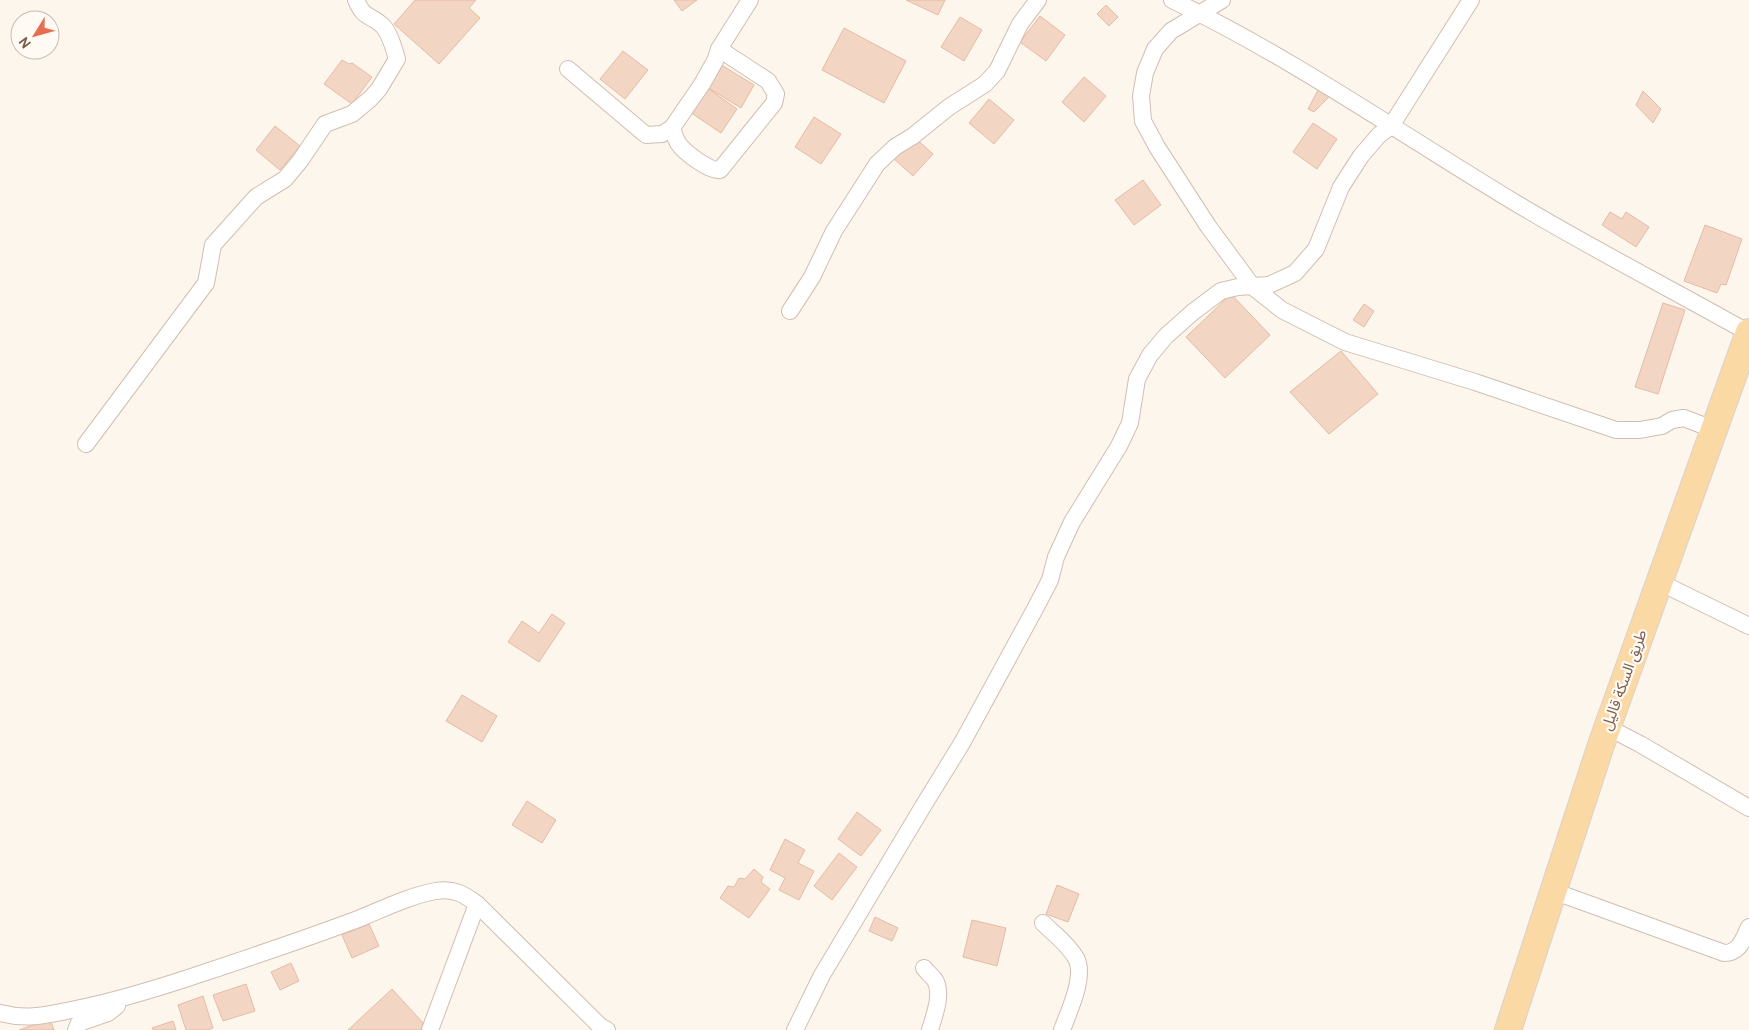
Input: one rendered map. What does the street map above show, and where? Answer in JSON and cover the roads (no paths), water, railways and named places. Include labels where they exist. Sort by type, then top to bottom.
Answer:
[{"type":"main road","name":"طريق السكة قاليل","points":[[1508,1030],[1607,727],[1749,333]]},
{"type":"street","points":[[86,444],[206,283],[214,245],[256,197],[285,179],[300,161],[324,124],[352,114],[379,89],[397,59],[383,26],[362,13],[356,0]]},
{"type":"street","points":[[568,69],[646,135],[655,136],[662,134],[672,128],[702,84],[720,49],[750,0]]},
{"type":"street","points":[[790,311],[812,277],[834,231],[876,164],[895,147],[913,136],[949,107],[985,84],[998,70],[1020,24],[1038,0]]},
{"type":"street","points":[[1172,0],[1199,13],[1296,68],[1515,203],[1749,333]]},
{"type":"street","points":[[1222,0],[1171,31],[1155,49],[1145,72],[1141,96],[1143,120],[1157,147],[1208,226],[1253,287],[1282,310],[1345,342],[1475,382],[1616,430],[1640,430],[1662,426],[1672,420],[1684,418],[1715,430]]},
{"type":"street","points":[[794,1030],[822,975],[924,803],[962,743],[1036,607],[1050,580],[1056,557],[1072,522],[1123,438],[1130,423],[1138,379],[1150,355],[1166,336],[1221,291],[1238,287],[1269,285],[1295,272],[1316,249],[1341,187],[1361,156],[1379,135],[1391,126],[1471,0]]},
{"type":"street","points":[[672,128],[677,143],[682,148],[709,169],[720,170],[774,103],[776,94],[768,81],[720,49]]},
{"type":"street","points":[[1659,582],[1749,626]]},
{"type":"street","points":[[1607,727],[1640,744],[1749,808]]},
{"type":"street","points":[[0,1013],[33,1017],[106,1004],[300,941],[411,899],[436,891],[454,890],[477,904],[543,971],[600,1026],[607,1030]]},
{"type":"street","points":[[1553,890],[1724,953],[1732,953],[1736,950],[1749,927]]},
{"type":"street","points":[[430,1030],[477,904]]},
{"type":"street","points":[[1043,923],[1069,948],[1077,960],[1079,975],[1062,1030]]},
{"type":"street","points":[[924,968],[935,980],[938,993],[937,1006],[930,1030]]},
{"type":"street","points":[[76,1030],[79,1023],[108,1012],[128,997]]}]
